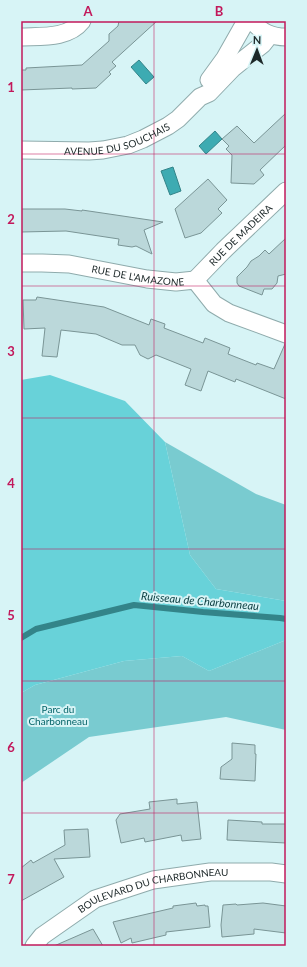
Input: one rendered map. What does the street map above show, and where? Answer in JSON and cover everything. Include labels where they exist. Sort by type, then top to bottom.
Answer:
[{"type":"street","points":[[21,37],[55,36],[75,29],[82,21]]},
{"type":"street","name":"AVENUE DU SOUCHAIS","points":[[200,97],[204,86],[225,58],[246,21]]},
{"type":"street","points":[[253,21],[262,30],[278,36]]},
{"type":"street","name":"AVENUE DU SOUCHAIS","points":[[21,150],[103,150],[128,145],[143,139],[178,119],[200,97],[209,93],[233,68],[263,44],[278,36]]},
{"type":"street","name":"RUE DE MADEIRA","points":[[195,280],[286,191]]},
{"type":"street","name":"RUE DE L'AMAZONE","points":[[21,263],[42,262],[69,264],[146,279],[176,282],[195,280],[214,304],[229,313],[286,334]]},
{"type":"street","name":"BOULEVARD DU CHARBONNEAU","points":[[34,946],[42,936],[95,899],[153,880],[210,872],[271,872],[286,874]]},
{"type":"green space","points":[[165,442],[256,494],[286,505],[286,601],[216,589],[190,555]]},
{"type":"green space","name":"Parc du Charbonneau","points":[[286,640],[286,730],[226,717],[89,737],[21,783],[21,693],[35,685],[124,661],[182,656],[209,671]]},
{"type":"shaded area","points":[[139,60],[154,77],[146,84],[131,67]]},
{"type":"shaded area","points":[[215,131],[222,139],[206,154],[199,146]]},
{"type":"shaded area","points":[[173,167],[181,191],[170,195],[161,171]]},
{"type":"shaded area","points":[[50,375],[125,401],[165,442],[190,555],[216,589],[286,601],[286,640],[209,671],[182,656],[124,661],[35,685],[21,693],[21,380]]},
{"type":"building","points":[[119,21],[157,21],[112,62],[116,66],[109,72],[111,74],[96,88],[21,90],[21,70],[26,70],[26,68],[82,65],[109,41],[109,34],[118,26]]},
{"type":"building","points":[[286,113],[286,145],[260,170],[264,175],[254,184],[231,183],[232,155],[226,149],[229,146],[222,139],[237,126],[254,143]]},
{"type":"building","points":[[208,179],[227,200],[218,209],[222,213],[201,233],[185,238],[175,209]]},
{"type":"building","points":[[21,209],[82,210],[163,222],[144,230],[152,254],[136,246],[132,247],[118,245],[119,239],[66,231],[21,232]]},
{"type":"building","points":[[286,238],[286,274],[278,276],[277,283],[272,289],[264,289],[262,295],[239,286],[237,283],[237,277],[251,261],[265,250],[269,254]]},
{"type":"building","points":[[37,297],[104,307],[149,325],[151,319],[165,324],[164,328],[203,343],[205,338],[230,348],[228,354],[256,365],[257,363],[274,369],[286,344],[286,399],[236,379],[235,382],[208,371],[201,391],[185,385],[191,369],[156,355],[148,359],[140,355],[135,345],[122,345],[96,334],[61,330],[57,357],[42,356],[45,328],[24,329],[23,300],[36,300]]},
{"type":"building","points":[[232,743],[255,745],[255,781],[220,779],[221,767],[232,759]]},
{"type":"building","points":[[177,799],[177,804],[197,802],[201,839],[182,841],[181,835],[145,842],[144,838],[121,843],[116,820],[120,814],[150,809],[149,802]]},
{"type":"building","points":[[228,820],[262,822],[262,824],[286,824],[286,843],[227,840]]},
{"type":"building","points":[[88,829],[90,857],[54,859],[64,877],[21,901],[21,868],[31,860],[33,863],[65,845],[64,830]]},
{"type":"building","points":[[196,903],[197,906],[208,906],[210,927],[166,932],[166,935],[132,943],[131,938],[121,943],[113,922],[173,908],[173,906]]},
{"type":"building","points":[[263,903],[286,906],[286,933],[254,929],[254,934],[222,937],[221,925],[223,905]]},
{"type":"building","points":[[93,929],[103,946],[54,946]]},
{"type":"waterway","name":"Ruisseau de Charbonneau","points":[[21,638],[36,629],[134,605],[286,619]]}]
